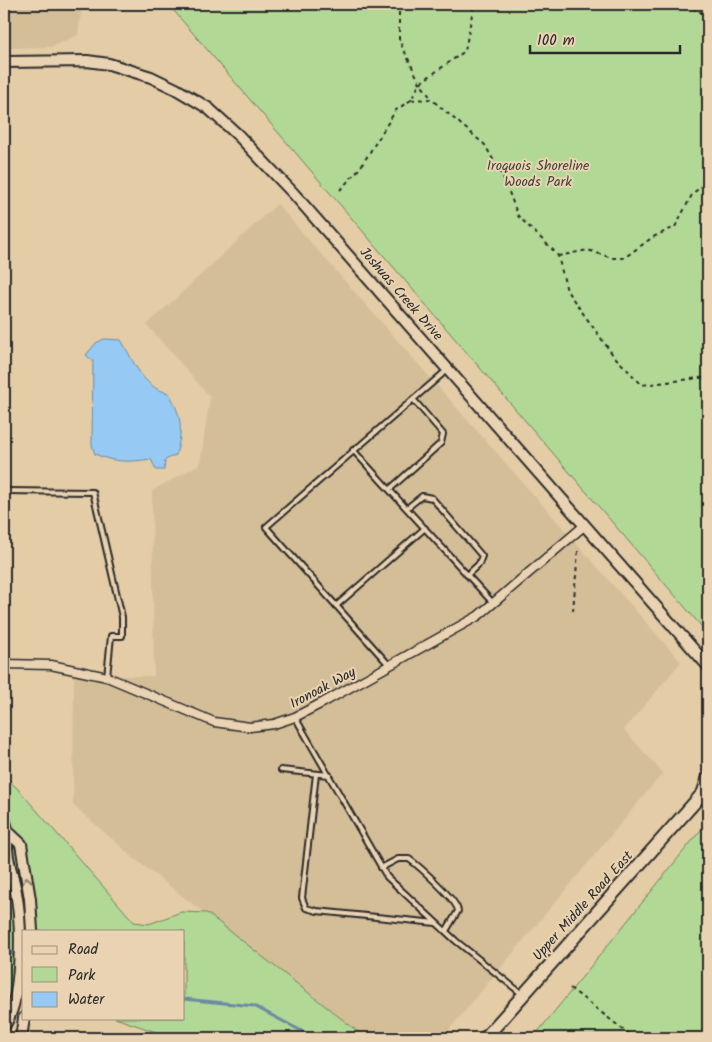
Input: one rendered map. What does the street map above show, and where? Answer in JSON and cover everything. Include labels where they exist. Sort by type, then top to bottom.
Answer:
[{"type":"main road","name":"Upper Middle Road East","points":[[485,1038],[706,792],[708,778]]},
{"type":"street","name":"Joshuas Creek Drive","points":[[4,62],[88,61],[109,64],[151,77],[190,95],[208,108],[238,135],[291,190],[708,666]]},
{"type":"street","name":"Ironoak Way","points":[[4,664],[51,665],[108,677],[214,722],[250,727],[274,724],[295,717],[457,628],[493,603],[585,525]]},
{"type":"street","points":[[4,819],[8,832],[5,848],[16,892],[20,927],[18,974],[12,1009],[4,1026]]},
{"type":"street","points":[[8,832],[21,844],[30,899],[32,930]]},
{"type":"street","points":[[21,1038],[24,1020]]},
{"type":"lane","points":[[390,666],[266,527],[448,369]]},
{"type":"lane","points":[[390,489],[441,443],[443,438],[442,434],[413,399]]},
{"type":"lane","points":[[354,450],[493,603]]},
{"type":"lane","points":[[4,492],[93,492],[122,618],[122,636],[111,636],[108,677]]},
{"type":"lane","points":[[407,508],[422,496],[432,498],[482,556],[480,564],[467,575]]},
{"type":"lane","points":[[336,606],[425,528]]},
{"type":"lane","points":[[295,717],[381,868],[398,889],[446,932],[524,995]]},
{"type":"lane","points":[[282,770],[329,776]]},
{"type":"lane","points":[[316,774],[302,898],[306,908],[317,911],[436,923]]},
{"type":"lane","points":[[381,868],[398,859],[408,859],[447,895],[458,907],[458,911],[446,932]]},
{"type":"path","points":[[399,4],[399,40],[420,83],[431,99],[485,145],[504,179],[518,216],[558,256],[567,291],[613,356],[642,385],[708,377]]},
{"type":"path","points":[[340,190],[360,168],[396,110],[411,100],[420,83],[466,52],[474,4]]},
{"type":"path","points":[[685,4],[708,16]]},
{"type":"path","points":[[411,100],[431,99]]},
{"type":"path","points":[[558,256],[588,250],[612,258],[624,258],[653,237],[675,227],[693,193],[708,182]]},
{"type":"path","points":[[573,611],[578,551]]},
{"type":"path","points":[[570,988],[634,1038]]},
{"type":"shaded area","points":[[4,4],[82,4],[78,35],[51,47],[4,48]]},
{"type":"shaded area","points":[[277,204],[681,662],[624,730],[663,773],[442,1038],[366,1038],[136,860],[73,805],[74,676],[154,676],[152,491],[200,464],[210,397],[147,325]]},
{"type":"green space","name":"Iroquois Shoreline Woods Park","points":[[168,4],[708,4],[708,634]]},
{"type":"green space","points":[[4,776],[18,789],[134,922],[149,924],[181,912],[207,913],[366,1038],[187,1038],[159,1033],[121,1020],[185,1020],[185,930],[22,930],[22,998],[4,999]]},
{"type":"green space","points":[[708,821],[708,1038],[533,1038]]},
{"type":"water","points":[[104,339],[121,340],[145,380],[152,386],[169,393],[177,409],[180,423],[180,438],[176,455],[165,460],[164,470],[156,470],[151,459],[122,461],[95,454],[92,445],[93,361],[86,355],[96,343]]},
{"type":"waterway","points":[[4,947],[18,959]]},
{"type":"waterway","points":[[185,999],[254,1006],[315,1038]]}]
